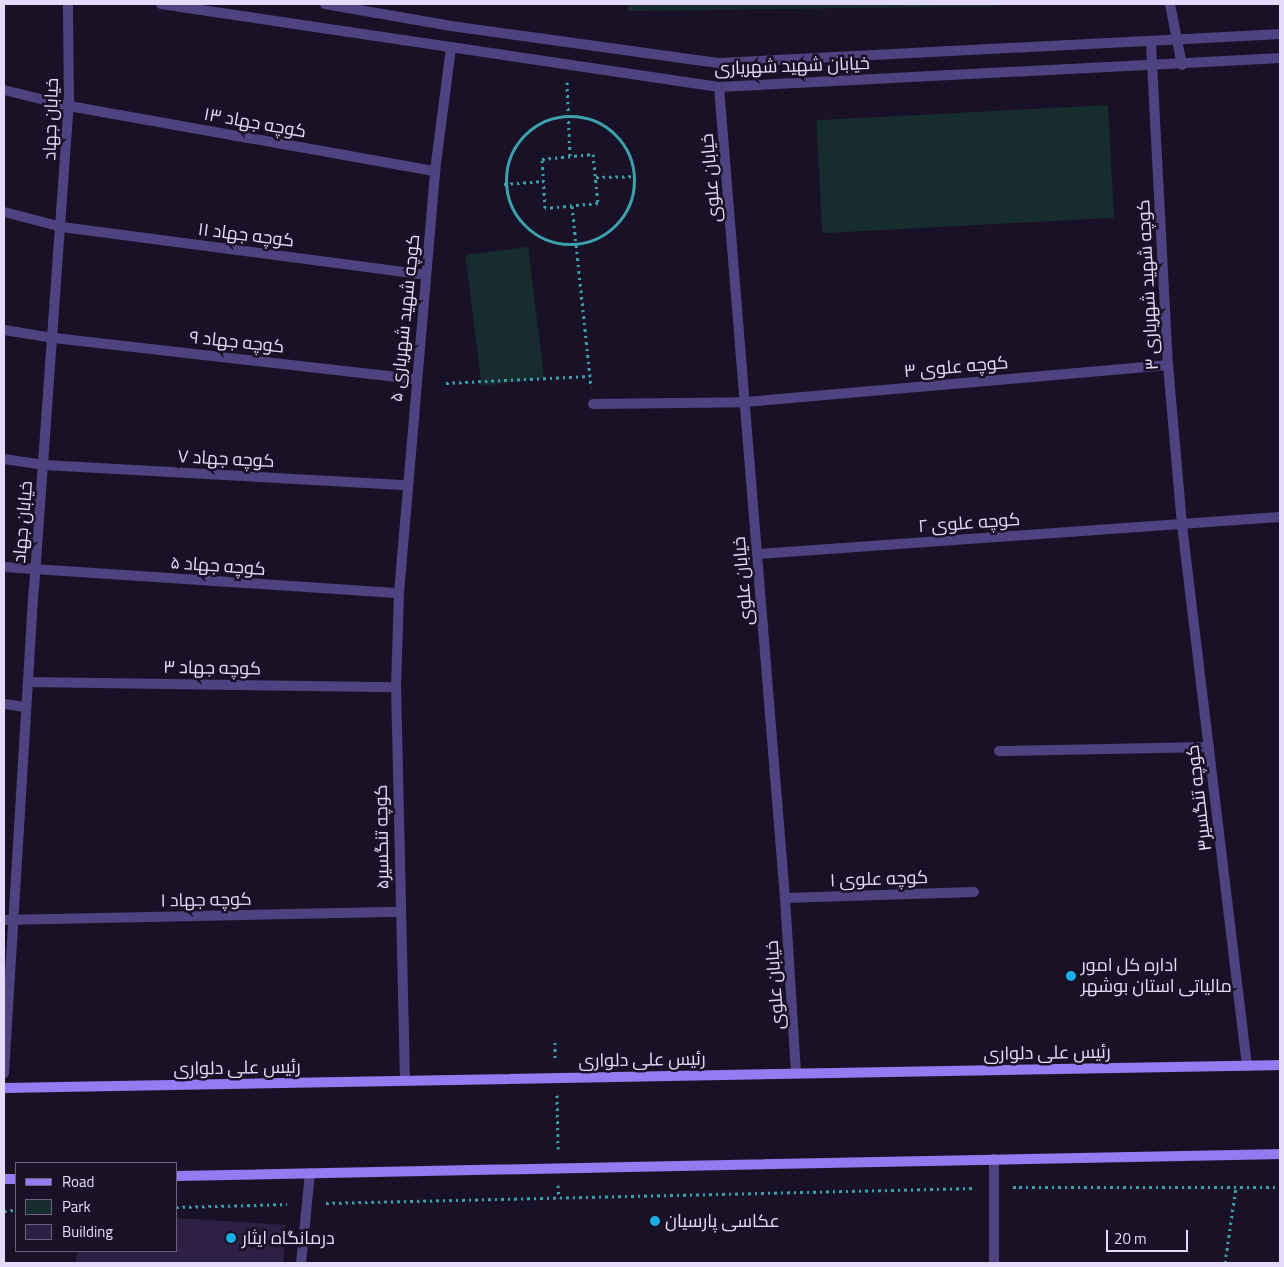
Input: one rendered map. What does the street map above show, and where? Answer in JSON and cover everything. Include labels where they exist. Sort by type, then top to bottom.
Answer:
[{"type":"main road","name":"رئیس علی دلواری","points":[[4,1088],[796,1072],[1280,1066]]},
{"type":"main road","points":[[178,1176],[1280,1154]]},
{"type":"street","name":"خیابان جهاد","points":[[4,1073],[8,920],[62,227],[69,106],[68,4]]},
{"type":"street","name":"خیابان شهید شهریاری","points":[[161,4],[719,87],[1182,65],[1280,58]]},
{"type":"street","name":"خیابان شهید شهریاری","points":[[325,4],[451,26],[719,63],[1151,43],[1280,34]]},
{"type":"street","points":[[1170,4],[1180,41],[1182,65]]},
{"type":"street","name":"کوچه شهید شهریاری ۳","points":[[1151,43],[1168,365],[1182,525]]},
{"type":"street","name":"کوچه شهید شهریاری ۵","points":[[399,593],[415,379],[435,171],[451,47]]},
{"type":"street","name":"خیابان علوی","points":[[719,87],[785,898],[796,1072]]},
{"type":"street","name":"کوچه جهاد ۱۳","points":[[4,90],[69,106],[435,171]]},
{"type":"street","name":"کوچه جهاد ۱۱","points":[[4,212],[62,227],[426,275]]},
{"type":"street","name":"کوچه جهاد ۹","points":[[4,330],[54,338],[415,379]]},
{"type":"street","name":"کوچه علوی ۳","points":[[593,404],[746,402],[1168,365]]},
{"type":"street","name":"کوچه جهاد ۷","points":[[4,458],[44,465],[406,485]]},
{"type":"street","name":"کوچه علوی ۲","points":[[757,554],[1182,525],[1280,516]]},
{"type":"street","name":"کوچه تنگسیر۳","points":[[1182,525],[1247,1066]]},
{"type":"street","name":"کوچه جهاد ۵","points":[[4,567],[36,571],[399,593]]},
{"type":"street","name":"کوچه تنگسیر۵","points":[[399,593],[396,688],[405,1081]]},
{"type":"street","name":"کوچه جهاد ۳","points":[[28,682],[396,688]]},
{"type":"street","points":[[4,704],[26,707]]},
{"type":"street","points":[[999,751],[1209,746]]},
{"type":"street","name":"کوچه علوی ۱","points":[[785,898],[974,892]]},
{"type":"street","name":"کوچه جهاد ۱","points":[[8,920],[400,912]]},
{"type":"street","points":[[994,1159],[994,1263]]},
{"type":"street","points":[[301,1263],[310,1173]]},
{"type":"path","points":[[567,74],[570,156]]},
{"type":"path","points":[[568,114],[601,122],[625,144],[636,176],[629,209],[608,234],[576,245],[542,239],[516,216],[504,184],[512,150],[535,124],[568,114]]},
{"type":"path","points":[[593,154],[598,204],[545,208],[542,159],[570,156],[593,154]]},
{"type":"path","points":[[596,177],[636,176]]},
{"type":"path","points":[[504,184],[544,182]]},
{"type":"path","points":[[572,206],[593,404]]},
{"type":"path","points":[[446,383],[590,376]]},
{"type":"path","points":[[555,1042],[558,1198]]},
{"type":"path","points":[[1225,1263],[1236,1187]]},
{"type":"path","points":[[178,1207],[994,1188],[1280,1187]]},
{"type":"green space","points":[[628,4],[998,4],[998,6],[628,11]]},
{"type":"green space","points":[[1108,105],[1114,218],[822,233],[816,120]]},
{"type":"green space","points":[[528,247],[544,378],[482,386],[465,255]]},
{"type":"building","name":"درمانگاه ایثار","points":[[178,1218],[286,1225],[283,1263],[75,1263],[78,1252],[178,1252]]},
{"type":"place","name":"اداره کل امور مالیاتی استان بوشهر","points":[[1071,976]]},
{"type":"place","name":"عکاسی پارسیان","points":[[655,1221]]},
{"type":"place","name":"درمانگاه ایثار","points":[[231,1238]]}]
